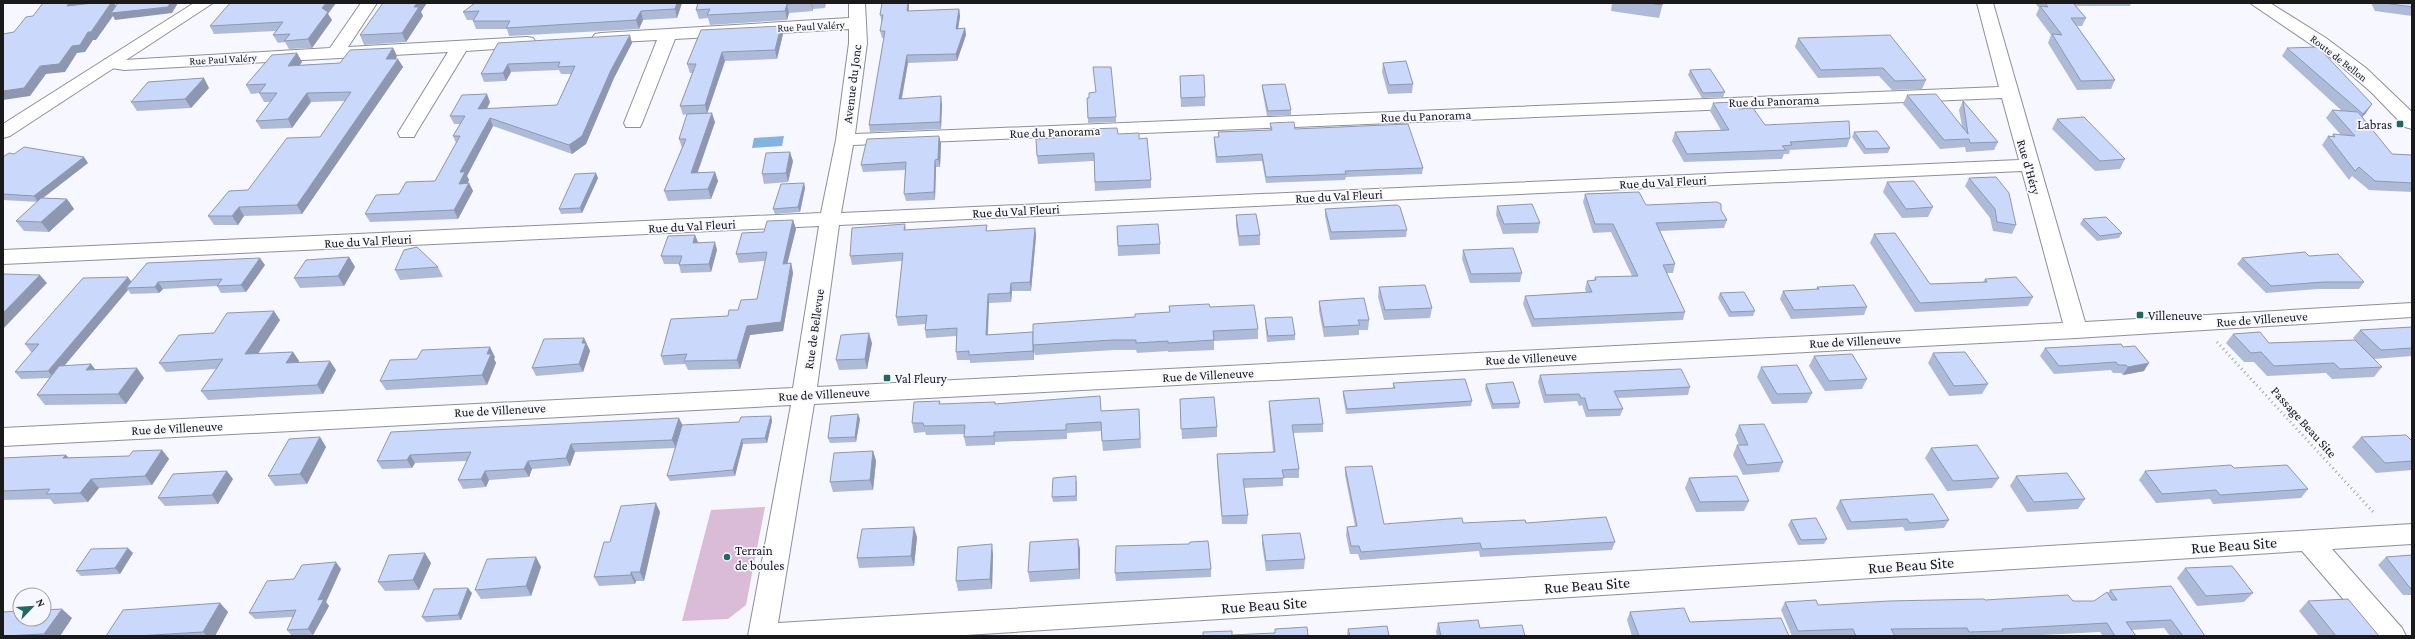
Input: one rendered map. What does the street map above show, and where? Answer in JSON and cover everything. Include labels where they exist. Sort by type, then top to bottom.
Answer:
[{"type":"street","points":[[3,132],[205,3]]},
{"type":"street","points":[[335,53],[369,3]]},
{"type":"street","name":"Avenue du Jonc","points":[[845,140],[857,54],[857,3]]},
{"type":"street","name":"Rue d'Héry","points":[[1985,3],[2028,165],[2076,330]]},
{"type":"street","name":"Route de Bellon","points":[[2258,3],[2293,23],[2331,49],[2383,92],[2412,123]]},
{"type":"street","name":"Rue Paul Valéry","points":[[583,39],[858,23]]},
{"type":"street","points":[[633,123],[668,34]]},
{"type":"street","name":"Rue Paul Valéry","points":[[111,63],[124,65],[545,41]]},
{"type":"street","points":[[407,133],[460,46]]},
{"type":"street","name":"Rue du Panorama","points":[[845,140],[2008,92]]},
{"type":"street","name":"Rue de Bellevue","points":[[762,636],[804,394],[830,220],[845,140]]},
{"type":"street","name":"Rue du Val Fleuri","points":[[3,257],[2028,165]]},
{"type":"street","name":"Rue de Villeneuve","points":[[3,437],[804,394],[2076,330],[2412,310]]},
{"type":"street","name":"Rue Beau Site","points":[[762,636],[2403,534]]},
{"type":"street","points":[[2309,541],[2392,636]]},
{"type":"path","name":"Passage Beau Site","points":[[2200,323],[2403,534]]},
{"type":"shaded area","name":"Terrain de boules","points":[[765,507],[746,605],[728,619],[682,621],[711,510]]},
{"type":"water","points":[[784,136],[782,146],[752,148],[754,138]]},
{"type":"building","points":[[43,3],[69,3],[67,6],[93,3],[111,3],[91,32],[88,32],[80,45],[72,46],[59,64],[40,66],[24,88],[3,91],[3,34],[14,32],[26,17],[33,16]]},
{"type":"building","points":[[118,3],[170,3],[168,7],[111,13]]},
{"type":"building","points":[[230,3],[326,3],[322,8],[328,12],[308,39],[284,41],[290,34],[273,35],[283,22],[210,26]]},
{"type":"building","points":[[383,3],[417,3],[414,7],[419,7],[402,33],[360,35]]},
{"type":"building","points":[[475,3],[677,3],[675,9],[641,11],[636,20],[506,28],[510,21],[473,21],[479,11],[463,12]]},
{"type":"building","points":[[698,3],[798,3],[787,4],[785,11],[707,15],[710,9],[696,10]]},
{"type":"building","points":[[882,3],[908,3],[907,11],[959,9],[956,29],[965,28],[956,54],[907,55],[899,99],[941,96],[940,122],[869,125],[885,31],[880,31],[883,15],[880,15]]},
{"type":"building","points":[[1648,3],[1663,3],[1662,5]]},
{"type":"building","points":[[2045,3],[2073,3],[2086,18],[2071,18],[2115,80],[2081,81],[2052,34],[2062,35],[2040,6],[2048,7]]},
{"type":"building","points":[[2384,3],[2412,3],[2412,7]]},
{"type":"building","points":[[781,26],[775,50],[722,52],[705,105],[680,106],[696,64],[687,64],[701,30]]},
{"type":"building","points":[[630,35],[611,70],[582,136],[569,145],[490,118],[460,172],[465,172],[459,184],[469,183],[454,210],[365,214],[376,195],[399,194],[406,182],[435,181],[460,136],[453,136],[465,116],[450,116],[462,95],[487,94],[478,109],[557,105],[575,66],[558,67],[560,62],[508,64],[503,73],[481,74],[498,43]]},
{"type":"building","points":[[1890,35],[1926,80],[1895,81],[1883,68],[1821,70],[1798,38]]},
{"type":"building","points":[[2318,47],[2372,104],[2363,114],[2287,48]]},
{"type":"building","points":[[393,48],[386,59],[398,59],[297,205],[239,207],[232,216],[208,216],[229,191],[248,190],[287,138],[320,137],[351,92],[307,93],[288,119],[256,121],[277,93],[259,93],[266,84],[246,85],[272,55],[297,53],[288,66],[340,63],[350,50]]},
{"type":"building","points":[[1406,61],[1413,84],[1389,85],[1383,63]]},
{"type":"building","points":[[1093,67],[1111,67],[1116,117],[1088,118],[1087,98],[1089,98],[1089,93],[1096,92]]},
{"type":"building","points":[[1710,69],[1725,92],[1703,93],[1690,70]]},
{"type":"building","points":[[1204,75],[1205,97],[1181,98],[1180,76]]},
{"type":"building","points":[[204,78],[185,99],[131,102],[148,82]]},
{"type":"building","points":[[1285,84],[1291,110],[1268,111],[1262,85]]},
{"type":"building","points":[[1936,94],[1968,134],[1963,101],[1998,142],[1970,143],[1969,139],[1944,140],[1907,95]]},
{"type":"building","points":[[1735,102],[1739,109],[1753,108],[1765,125],[1849,121],[1850,138],[1790,142],[1792,145],[1782,146],[1786,150],[1687,154],[1675,132],[1729,130],[1713,103]]},
{"type":"building","points":[[2332,110],[2358,112],[2392,154],[2412,155],[2412,183],[2375,181],[2359,167],[2355,171],[2328,136],[2335,137],[2333,134],[2355,136]]},
{"type":"building","points":[[712,113],[691,173],[715,172],[708,189],[664,191],[686,139],[679,139],[687,114]]},
{"type":"building","points":[[2084,117],[2125,159],[2100,161],[2057,119]]},
{"type":"building","points":[[1294,122],[1295,129],[1408,124],[1423,168],[1345,171],[1346,174],[1266,177],[1262,154],[1217,157],[1214,137],[1219,137],[1218,132],[1272,130],[1270,123]]},
{"type":"building","points":[[1117,128],[1118,134],[1139,133],[1139,139],[1147,138],[1151,180],[1095,182],[1094,153],[1037,156],[1036,139],[1089,136],[1089,129]]},
{"type":"building","points":[[1877,131],[1890,148],[1866,149],[1854,132]]},
{"type":"building","points":[[939,136],[938,159],[935,160],[934,192],[904,194],[906,162],[861,165],[867,139]]},
{"type":"building","points":[[24,147],[84,157],[34,196],[3,194],[3,157],[9,153],[14,154]]},
{"type":"building","points":[[790,152],[786,173],[762,174],[766,153]]},
{"type":"building","points":[[596,173],[580,208],[559,209],[575,174]]},
{"type":"building","points":[[1996,177],[2009,193],[2016,225],[1997,222],[1995,209],[1969,178]]},
{"type":"building","points":[[1914,181],[1933,207],[1906,209],[1887,182]]},
{"type":"building","points":[[804,183],[798,207],[773,209],[781,184]]},
{"type":"building","points":[[1639,192],[1646,205],[1717,202],[1721,204],[1721,210],[1727,220],[1656,223],[1675,264],[1663,265],[1685,312],[1534,319],[1525,296],[1592,292],[1587,281],[1596,280],[1595,277],[1638,276],[1613,224],[1595,224],[1585,194]]},
{"type":"building","points":[[41,198],[67,199],[41,222],[16,221]]},
{"type":"building","points":[[1532,204],[1540,223],[1504,224],[1497,206]]},
{"type":"building","points":[[1397,205],[1400,207],[1407,230],[1331,232],[1325,209]]},
{"type":"building","points":[[1256,214],[1260,235],[1239,236],[1236,215]]},
{"type":"building","points":[[2106,217],[2122,233],[2100,236],[2083,219]]},
{"type":"building","points":[[793,220],[783,264],[791,263],[781,322],[747,326],[737,360],[684,361],[687,354],[661,356],[671,319],[728,316],[729,310],[738,310],[741,300],[757,299],[767,252],[736,254],[742,233],[764,232],[767,221]]},
{"type":"building","points":[[905,224],[904,230],[987,225],[986,231],[1035,228],[1030,282],[1011,283],[1010,293],[988,294],[986,335],[1033,332],[1033,351],[969,355],[969,351],[956,352],[957,328],[925,330],[927,315],[896,317],[903,253],[850,256],[852,228]]},
{"type":"building","points":[[1158,224],[1160,244],[1118,246],[1117,226]]},
{"type":"building","points":[[1895,233],[1930,284],[1987,282],[1985,279],[2016,277],[2033,297],[1920,303],[1874,234]]},
{"type":"building","points":[[695,235],[693,243],[715,242],[709,264],[679,265],[682,256],[661,256],[668,236]]},
{"type":"building","points":[[417,247],[438,267],[395,270],[404,250]]},
{"type":"building","points":[[1513,248],[1522,273],[1471,274],[1463,250]]},
{"type":"building","points":[[2305,252],[2309,256],[2338,254],[2364,282],[2324,282],[2271,286],[2242,258]]},
{"type":"building","points":[[349,257],[338,276],[294,278],[306,260]]},
{"type":"building","points":[[260,258],[241,285],[217,286],[222,279],[158,282],[155,287],[126,288],[147,263]]},
{"type":"building","points":[[3,274],[40,275],[3,313]]},
{"type":"building","points":[[128,277],[48,371],[15,372],[39,344],[25,344],[83,278]]},
{"type":"building","points":[[1425,285],[1432,308],[1385,310],[1379,287]]},
{"type":"building","points":[[1854,285],[1867,307],[1794,310],[1783,291],[1819,289],[1817,287]]},
{"type":"building","points":[[1744,292],[1755,311],[1731,312],[1720,293]]},
{"type":"building","points":[[1364,298],[1369,320],[1358,320],[1360,325],[1324,327],[1319,301]]},
{"type":"building","points":[[1209,304],[1210,307],[1254,305],[1258,329],[1213,331],[1214,340],[1168,343],[1168,341],[1136,343],[1136,340],[1113,340],[1033,345],[1033,324],[1135,317],[1135,314],[1170,312],[1169,306]]},
{"type":"building","points":[[274,311],[245,354],[293,352],[286,363],[330,361],[317,385],[201,391],[223,359],[159,363],[179,335],[214,333],[227,313]]},
{"type":"building","points":[[1292,317],[1295,335],[1268,336],[1265,318]]},
{"type":"building","points":[[2412,327],[2412,348],[2381,350],[2360,330]]},
{"type":"building","points":[[2260,332],[2269,343],[2355,340],[2382,367],[2340,369],[2334,363],[2274,366],[2261,352],[2251,353],[2233,334]]},
{"type":"building","points":[[869,333],[865,359],[836,360],[841,335]]},
{"type":"building","points":[[584,338],[582,343],[586,343],[579,364],[532,368],[544,339]]},
{"type":"building","points":[[2121,344],[2123,347],[2135,346],[2149,363],[2128,367],[2126,365],[2118,365],[2116,362],[2059,366],[2045,348]]},
{"type":"building","points":[[490,347],[487,354],[491,354],[482,375],[380,381],[390,360],[417,359],[422,350]]},
{"type":"building","points":[[1965,352],[1988,384],[1954,386],[1933,353]]},
{"type":"building","points":[[1852,354],[1867,379],[1829,381],[1814,356]]},
{"type":"building","points":[[91,364],[86,370],[137,368],[118,394],[37,395],[59,366]]},
{"type":"building","points":[[1797,365],[1812,393],[1777,394],[1761,367]]},
{"type":"building","points":[[1681,369],[1690,387],[1614,391],[1623,409],[1588,410],[1585,398],[1581,398],[1579,394],[1546,395],[1540,375]]},
{"type":"building","points":[[1465,379],[1472,401],[1347,409],[1343,391],[1395,388],[1393,383]]},
{"type":"building","points":[[1513,382],[1520,403],[1493,404],[1486,384]]},
{"type":"building","points":[[1100,396],[1101,411],[1139,409],[1140,439],[1102,441],[1101,422],[1066,424],[1066,430],[994,432],[994,436],[964,437],[965,425],[924,426],[923,423],[912,423],[914,402],[940,401],[939,404],[995,402],[995,404]]},
{"type":"building","points":[[1214,397],[1217,427],[1181,429],[1180,399]]},
{"type":"building","points":[[1319,398],[1323,424],[1292,425],[1299,469],[1282,470],[1284,478],[1243,479],[1248,515],[1222,516],[1217,454],[1275,452],[1269,401]]},
{"type":"building","points":[[858,414],[855,437],[828,438],[831,416]]},
{"type":"building","points":[[771,416],[765,438],[742,439],[733,470],[667,476],[682,425],[739,422],[741,417]]},
{"type":"building","points":[[679,418],[672,440],[571,444],[566,458],[528,461],[524,469],[485,471],[481,479],[458,480],[471,452],[410,455],[407,460],[377,461],[391,432]]},
{"type":"building","points":[[1764,424],[1783,462],[1747,465],[1737,445],[1748,445],[1739,425]]},
{"type":"building","points":[[2406,435],[2412,441],[2412,461],[2385,463],[2361,437]]},
{"type":"building","points":[[320,437],[300,474],[268,476],[289,439]]},
{"type":"building","points":[[1977,445],[1999,478],[1953,481],[1931,448]]},
{"type":"building","points":[[162,450],[145,476],[91,479],[80,493],[46,494],[50,489],[3,491],[3,458],[66,455],[63,458],[129,456],[133,451]]},
{"type":"building","points":[[873,451],[870,480],[830,482],[834,453]]},
{"type":"building","points":[[2231,465],[2234,468],[2287,465],[2308,489],[2220,495],[2216,490],[2162,494],[2145,471]]},
{"type":"building","points":[[1372,466],[1384,524],[1462,518],[1463,523],[1525,520],[1526,523],[1606,517],[1615,542],[1482,549],[1480,543],[1361,552],[1359,546],[1351,546],[1347,527],[1357,526],[1345,467]]},
{"type":"building","points":[[227,471],[212,495],[158,498],[173,474]]},
{"type":"building","points":[[2067,473],[2085,499],[2034,502],[2016,476]]},
{"type":"building","points":[[1076,476],[1076,496],[1052,497],[1053,478]]},
{"type":"building","points":[[1737,476],[1749,501],[1700,502],[1689,478]]},
{"type":"building","points":[[1933,494],[1949,520],[1910,523],[1907,519],[1851,522],[1840,500]]},
{"type":"building","points":[[656,503],[640,572],[631,572],[631,575],[594,577],[604,542],[610,542],[621,506]]},
{"type":"building","points":[[1816,518],[1827,539],[1801,540],[1791,520]]},
{"type":"building","points":[[914,527],[911,556],[857,558],[862,529]]},
{"type":"building","points":[[1300,533],[1305,559],[1266,561],[1262,535]]},
{"type":"building","points":[[1078,539],[1079,569],[1028,572],[1030,542]]},
{"type":"building","points":[[1208,541],[1211,569],[1115,573],[1116,546],[1189,544],[1190,542]]},
{"type":"building","points":[[992,544],[990,579],[956,581],[958,547]]},
{"type":"building","points":[[128,548],[115,568],[76,571],[91,549]]},
{"type":"building","points":[[425,553],[413,580],[378,582],[389,555]]},
{"type":"building","points":[[2412,555],[2412,588],[2410,588],[2386,557]]},
{"type":"building","points":[[536,557],[526,586],[475,590],[487,559]]},
{"type":"building","points":[[336,562],[318,600],[324,599],[308,629],[287,630],[296,610],[249,613],[267,581],[294,579],[302,565]]},
{"type":"building","points":[[2232,566],[2253,593],[2206,596],[2185,568]]},
{"type":"building","points":[[2171,586],[2205,636],[2183,636],[2171,620],[2126,622],[2136,636],[2115,636],[2107,623],[2002,629],[2003,631],[1969,632],[1967,628],[1891,629],[1895,636],[1856,636],[1853,629],[1798,631],[1785,602],[1816,600],[1818,605],[1889,601],[1985,600],[2068,595],[2073,601],[2094,601],[2107,592],[2112,600],[2117,600],[2110,590]]},
{"type":"building","points":[[468,588],[458,615],[422,617],[434,589]]},
{"type":"building","points":[[2348,599],[2379,636],[2336,636],[2308,601]]},
{"type":"building","points":[[220,603],[203,632],[137,636],[106,636],[123,610]]},
{"type":"building","points":[[1684,608],[1690,622],[1781,618],[1789,636],[1639,636],[1630,612]]},
{"type":"building","points":[[62,609],[52,623],[52,610]]},
{"type":"building","points":[[12,611],[12,627],[49,627],[44,634],[3,636],[3,612]]},
{"type":"building","points":[[1478,620],[1480,628],[1522,625],[1525,636],[1441,636],[1438,623]]},
{"type":"building","points":[[1387,626],[1389,636],[1350,636],[1348,629]]},
{"type":"building","points":[[1307,627],[1308,636],[1203,636],[1203,632],[1232,631],[1232,635],[1275,633],[1275,629]]},
{"type":"place","name":"Labras","points":[[2400,124]]},
{"type":"place","name":"Villeneuve","points":[[2140,315]]},
{"type":"place","name":"Val Fleury","points":[[887,378]]},
{"type":"place","name":"Terrain de boules","points":[[727,557]]}]
